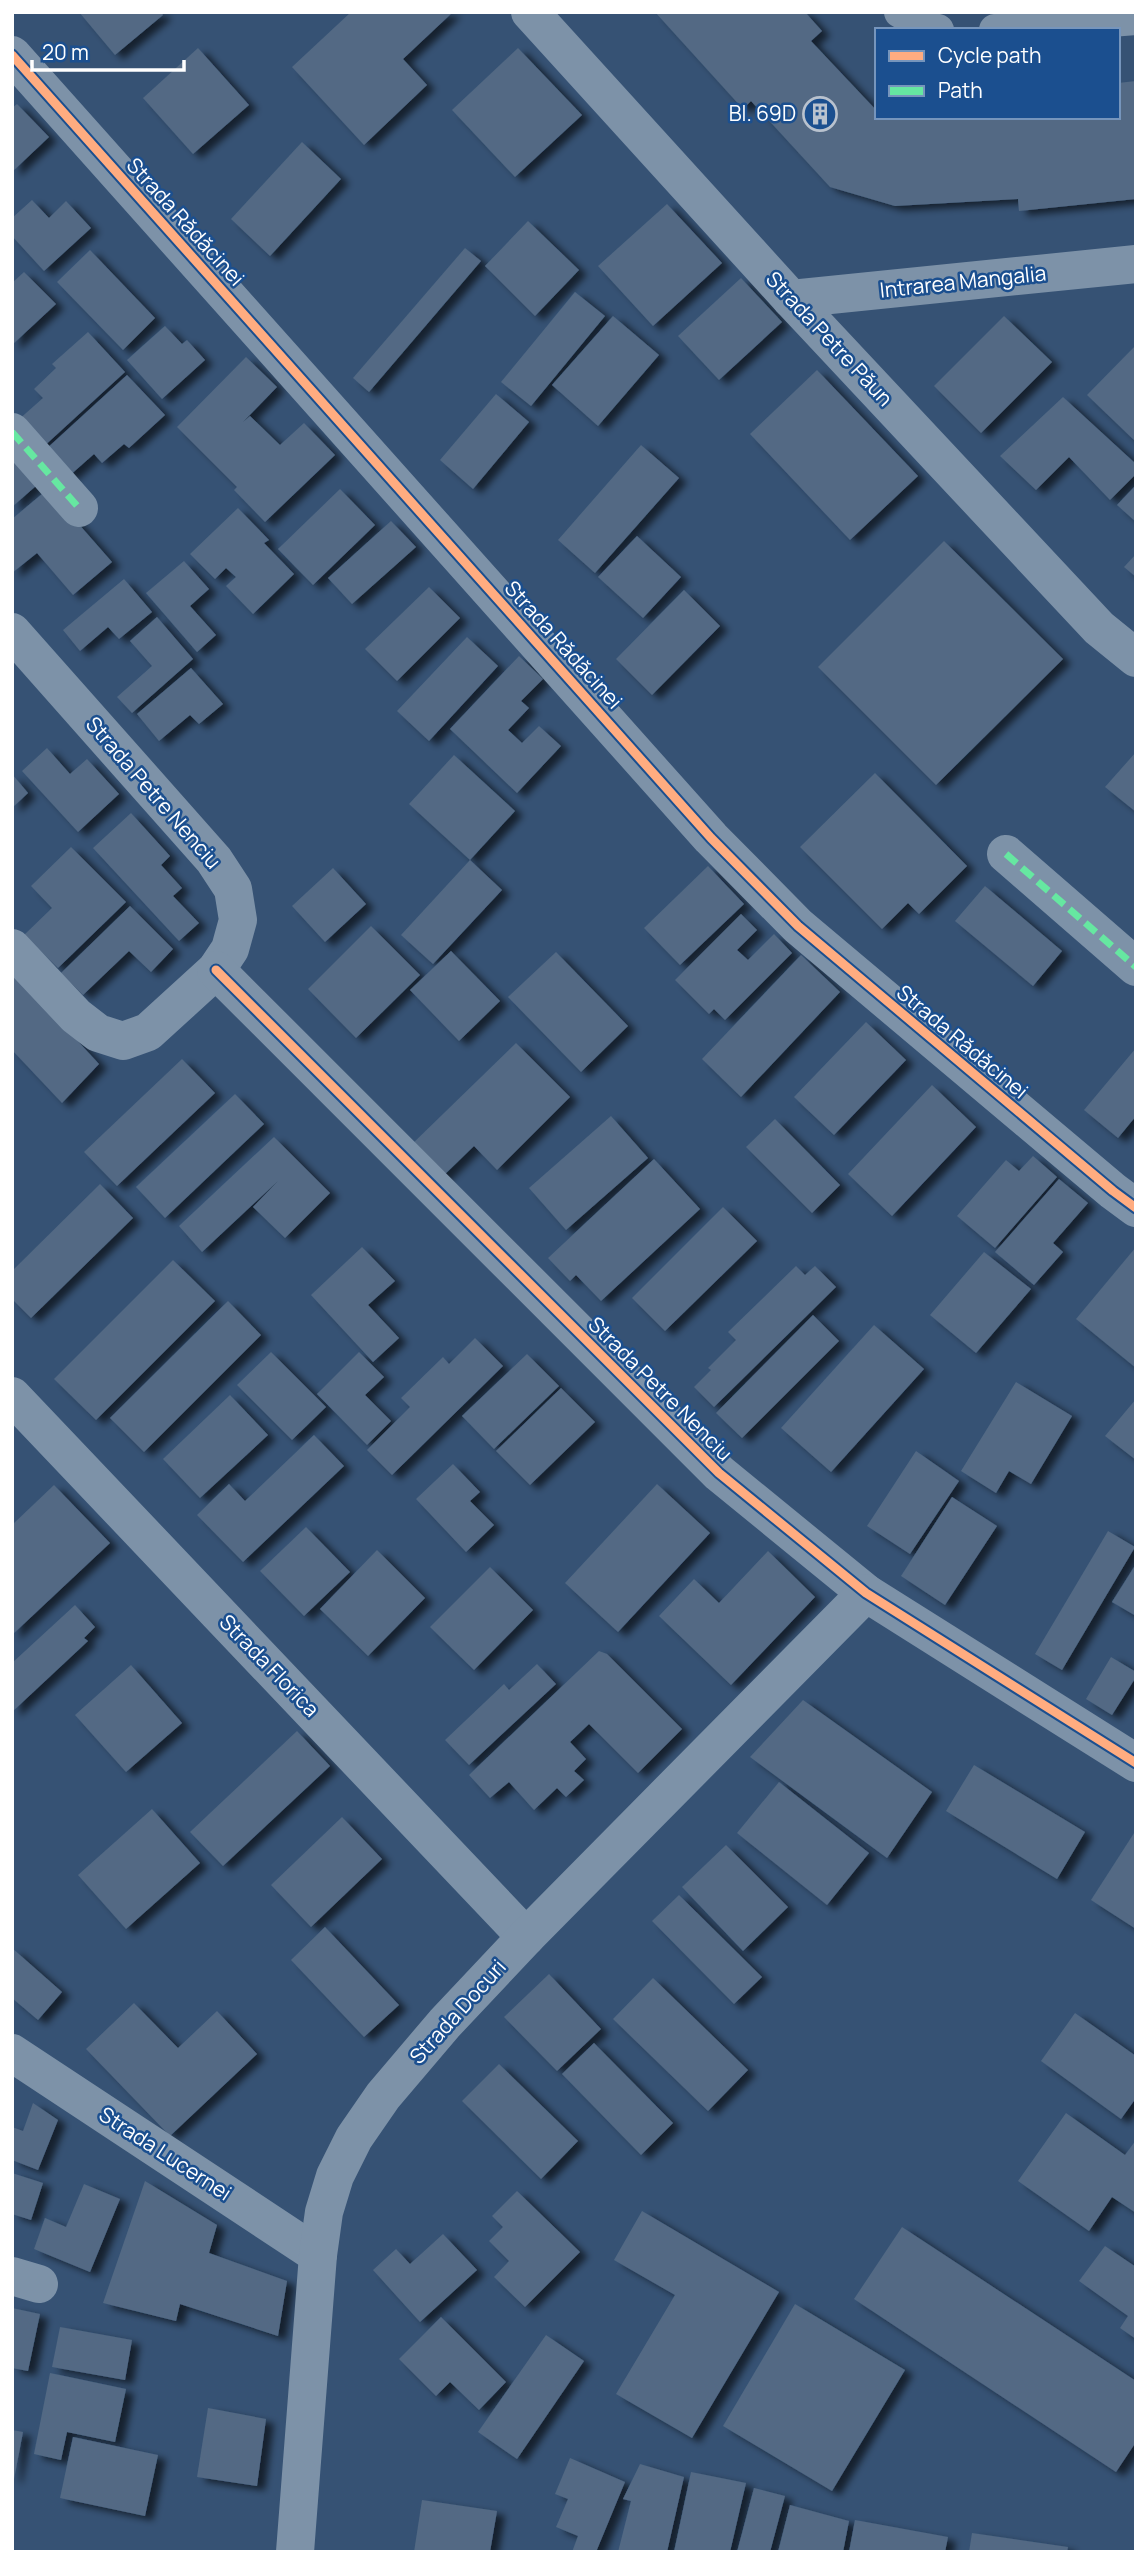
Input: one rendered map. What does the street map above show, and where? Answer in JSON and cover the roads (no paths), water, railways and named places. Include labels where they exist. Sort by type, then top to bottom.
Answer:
[{"type":"street","name":"Strada Petre Păun","points":[[530,12],[791,299],[1099,628],[1136,658]]},
{"type":"street","name":"Strada Rădăcinei","points":[[12,55],[721,847],[807,934],[1136,1208]]},
{"type":"street","name":"Intrarea Mangalia","points":[[791,299],[1136,264]]},
{"type":"street","points":[[12,432],[79,508]]},
{"type":"street","name":"Strada Petre Nenciu","points":[[12,632],[214,860],[233,889],[238,920],[230,949],[216,970],[719,1473],[866,1594],[1136,1763]]},
{"type":"street","points":[[1006,855],[1136,967]]},
{"type":"street","points":[[12,948],[76,1016],[98,1033],[122,1041],[148,1032],[216,970]]},
{"type":"street","name":"Strada Florica","points":[[12,1396],[526,1937]]},
{"type":"street","name":"Strada Docuri","points":[[295,2552],[318,2255],[324,2212],[335,2176],[354,2138],[383,2096],[445,2023],[526,1937],[866,1594]]},
{"type":"street","name":"Strada Lucernei","points":[[12,2053],[318,2255]]},
{"type":"lane","points":[[900,12],[930,28]]},
{"type":"lane","points":[[1021,28],[1136,19]]},
{"type":"place","name":"Bl. 69D","points":[[820,114]]}]
